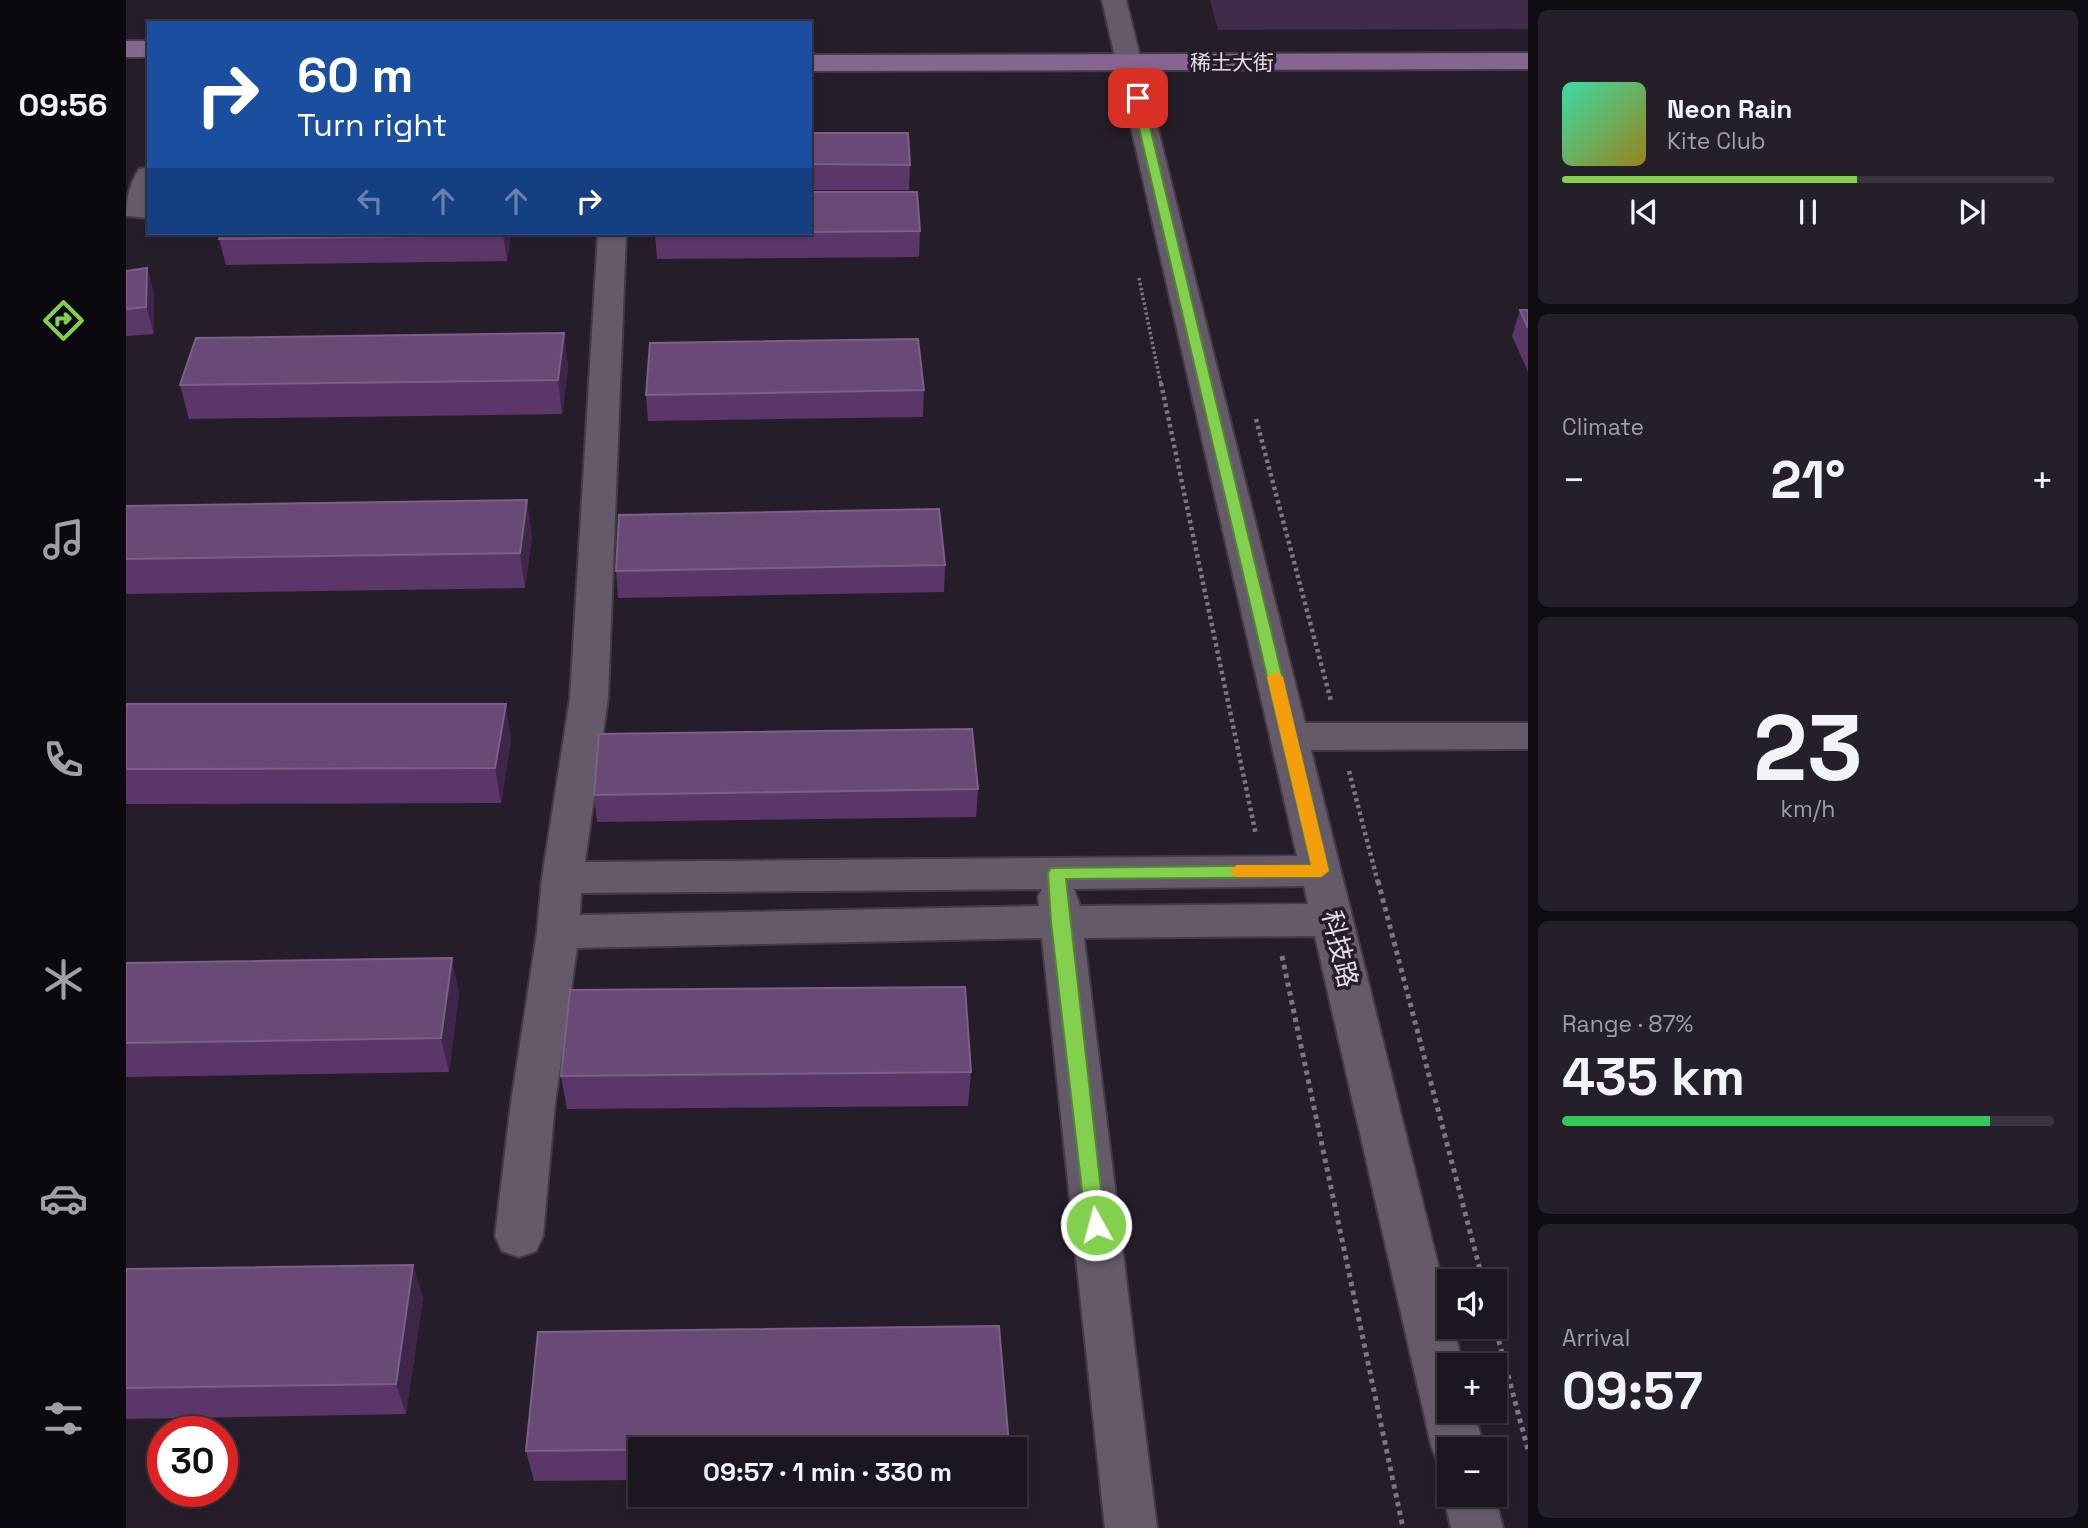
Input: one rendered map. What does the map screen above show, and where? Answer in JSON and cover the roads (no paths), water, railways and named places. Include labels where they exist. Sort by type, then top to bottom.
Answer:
[{"type":"main road","name":"稀土大街","points":[[812,64],[1528,44]]},
{"type":"main road","name":"稀土大街","points":[[812,46],[1528,61]]},
{"type":"main road","points":[[126,49],[147,48]]},
{"type":"main road","points":[[126,66],[147,66]]},
{"type":"street","name":"科技路","points":[[1114,0],[1455,1437]]},
{"type":"street","points":[[147,180],[136,210],[147,210]]},
{"type":"street","points":[[519,1236],[533,1103],[558,932],[562,878],[589,698],[612,235]]},
{"type":"street","points":[[1289,737],[1528,736]]},
{"type":"street","points":[[562,878],[1321,871]]},
{"type":"street","points":[[1057,873],[1060,922],[1131,1528]]},
{"type":"street","points":[[558,932],[1060,922],[1333,920]]},
{"type":"street","points":[[1472,1507],[1477,1528]]}]
